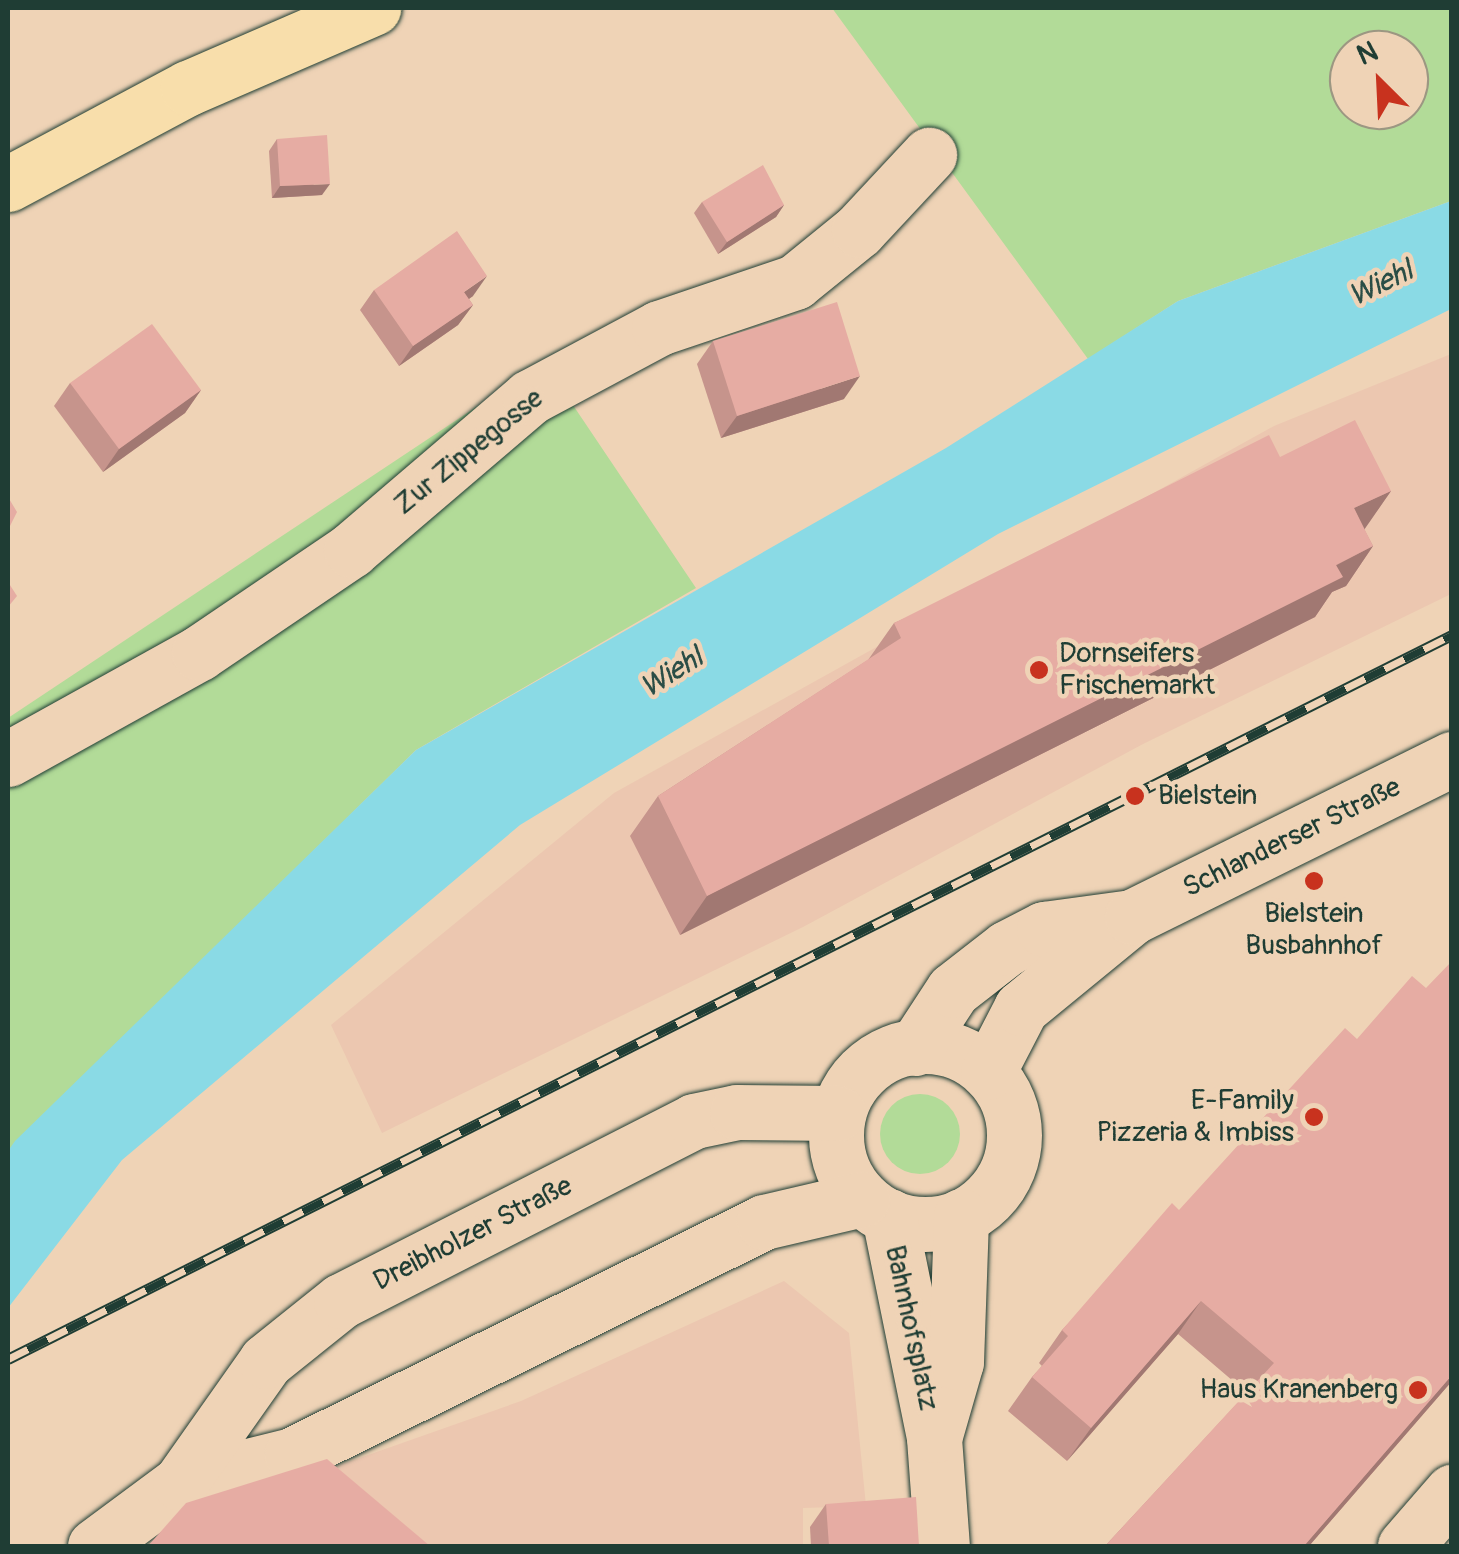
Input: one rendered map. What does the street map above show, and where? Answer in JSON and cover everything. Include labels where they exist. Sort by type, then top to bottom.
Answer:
[{"type":"main road","points":[[8,184],[188,88],[372,8]]},
{"type":"street","name":"Zur Zippegosse","points":[[8,759],[198,653],[351,550],[530,397],[659,328],[795,282],[859,230],[929,155]]},
{"type":"street","name":"Schlanderser Straße","points":[[988,1072],[1022,1008],[1132,916],[1452,759]]},
{"type":"street","name":"Schlanderser Straße","points":[[915,1048],[953,990],[1007,948],[1044,929],[1132,916]]},
{"type":"street","points":[[915,1048],[947,1049],[988,1072],[1010,1112],[1011,1158],[988,1198],[961,1216],[926,1225],[876,1208],[839,1159],[838,1113],[861,1072],[915,1048]]},
{"type":"street","name":"Dreibholzer Straße","points":[[95,1546],[180,1483],[266,1361],[340,1301],[694,1121],[738,1112],[838,1113]]},
{"type":"street","name":"Dreibholzer Straße","points":[[180,1483],[292,1456],[764,1222],[876,1208]]},
{"type":"street","name":"Bahnhofsplatz","points":[[876,1208],[934,1438],[942,1546]]},
{"type":"street","name":"Bahnhofsplatz","points":[[934,1438],[956,1362],[961,1216]]},
{"type":"street","points":[[1405,1546],[1452,1492]]},
{"type":"shaded area","points":[[1451,354],[1451,594],[1143,744],[803,927],[382,1133],[331,1025],[614,793],[1274,426]]},
{"type":"shaded area","points":[[784,1281],[849,1333],[866,1506],[803,1508],[803,1546],[155,1546],[201,1514],[521,1401]]},
{"type":"green space","points":[[832,8],[1451,8],[1451,201],[1178,301],[1088,359]]},
{"type":"green space","points":[[544,362],[696,588],[416,750],[8,1151],[8,718]]},
{"type":"green space","points":[[920,1094],[935,1097],[948,1106],[957,1119],[957,1149],[948,1162],[935,1171],[920,1174],[905,1171],[892,1162],[883,1149],[880,1134],[883,1119],[892,1106],[905,1097]]},
{"type":"water","name":"Wiehl","points":[[1451,201],[1451,309],[998,534],[520,825],[122,1160],[8,1308],[8,1151],[15,1141],[416,750],[946,448],[1178,301]]},
{"type":"building","points":[[327,135],[330,184],[280,186],[277,139]]},
{"type":"building","points":[[763,165],[784,205],[727,242],[702,202]]},
{"type":"building","points":[[457,231],[487,276],[464,292],[473,305],[413,346],[374,290]]},
{"type":"building","points":[[837,302],[860,376],[737,416],[713,341]]},
{"type":"building","points":[[152,324],[201,390],[119,449],[70,383]]},
{"type":"building","name":"Dornseifers Frischemarkt","points":[[1355,420],[1391,491],[1354,508],[1373,546],[1336,565],[1343,577],[707,896],[658,796],[901,638],[894,623],[1269,435],[1280,457]]},
{"type":"building","points":[[8,497],[17,512],[8,530]]},
{"type":"building","points":[[8,582],[17,596],[8,607]]},
{"type":"building","points":[[1452,961],[1452,1375],[1304,1546],[1105,1546],[1274,1363],[1201,1301],[1091,1428],[1032,1377],[1068,1336],[1062,1330],[1172,1203],[1179,1210],[1345,1028],[1357,1039],[1412,976],[1426,988]]},
{"type":"building","points":[[327,1459],[430,1546],[148,1546],[186,1503]]},
{"type":"building","points":[[916,1497],[919,1546],[829,1546],[826,1504]]},
{"type":"railway","points":[[8,1359],[1452,635]]},
{"type":"place","name":"Dornseifers Frischemarkt","points":[[1039,670]]},
{"type":"place","name":"Bielstein","points":[[1135,796]]},
{"type":"place","name":"Bielstein Busbahnhof","points":[[1314,881]]},
{"type":"place","name":"E-Family Pizzeria & Imbiss","points":[[1314,1117]]},
{"type":"place","name":"Haus Kranenberg","points":[[1418,1390]]}]
